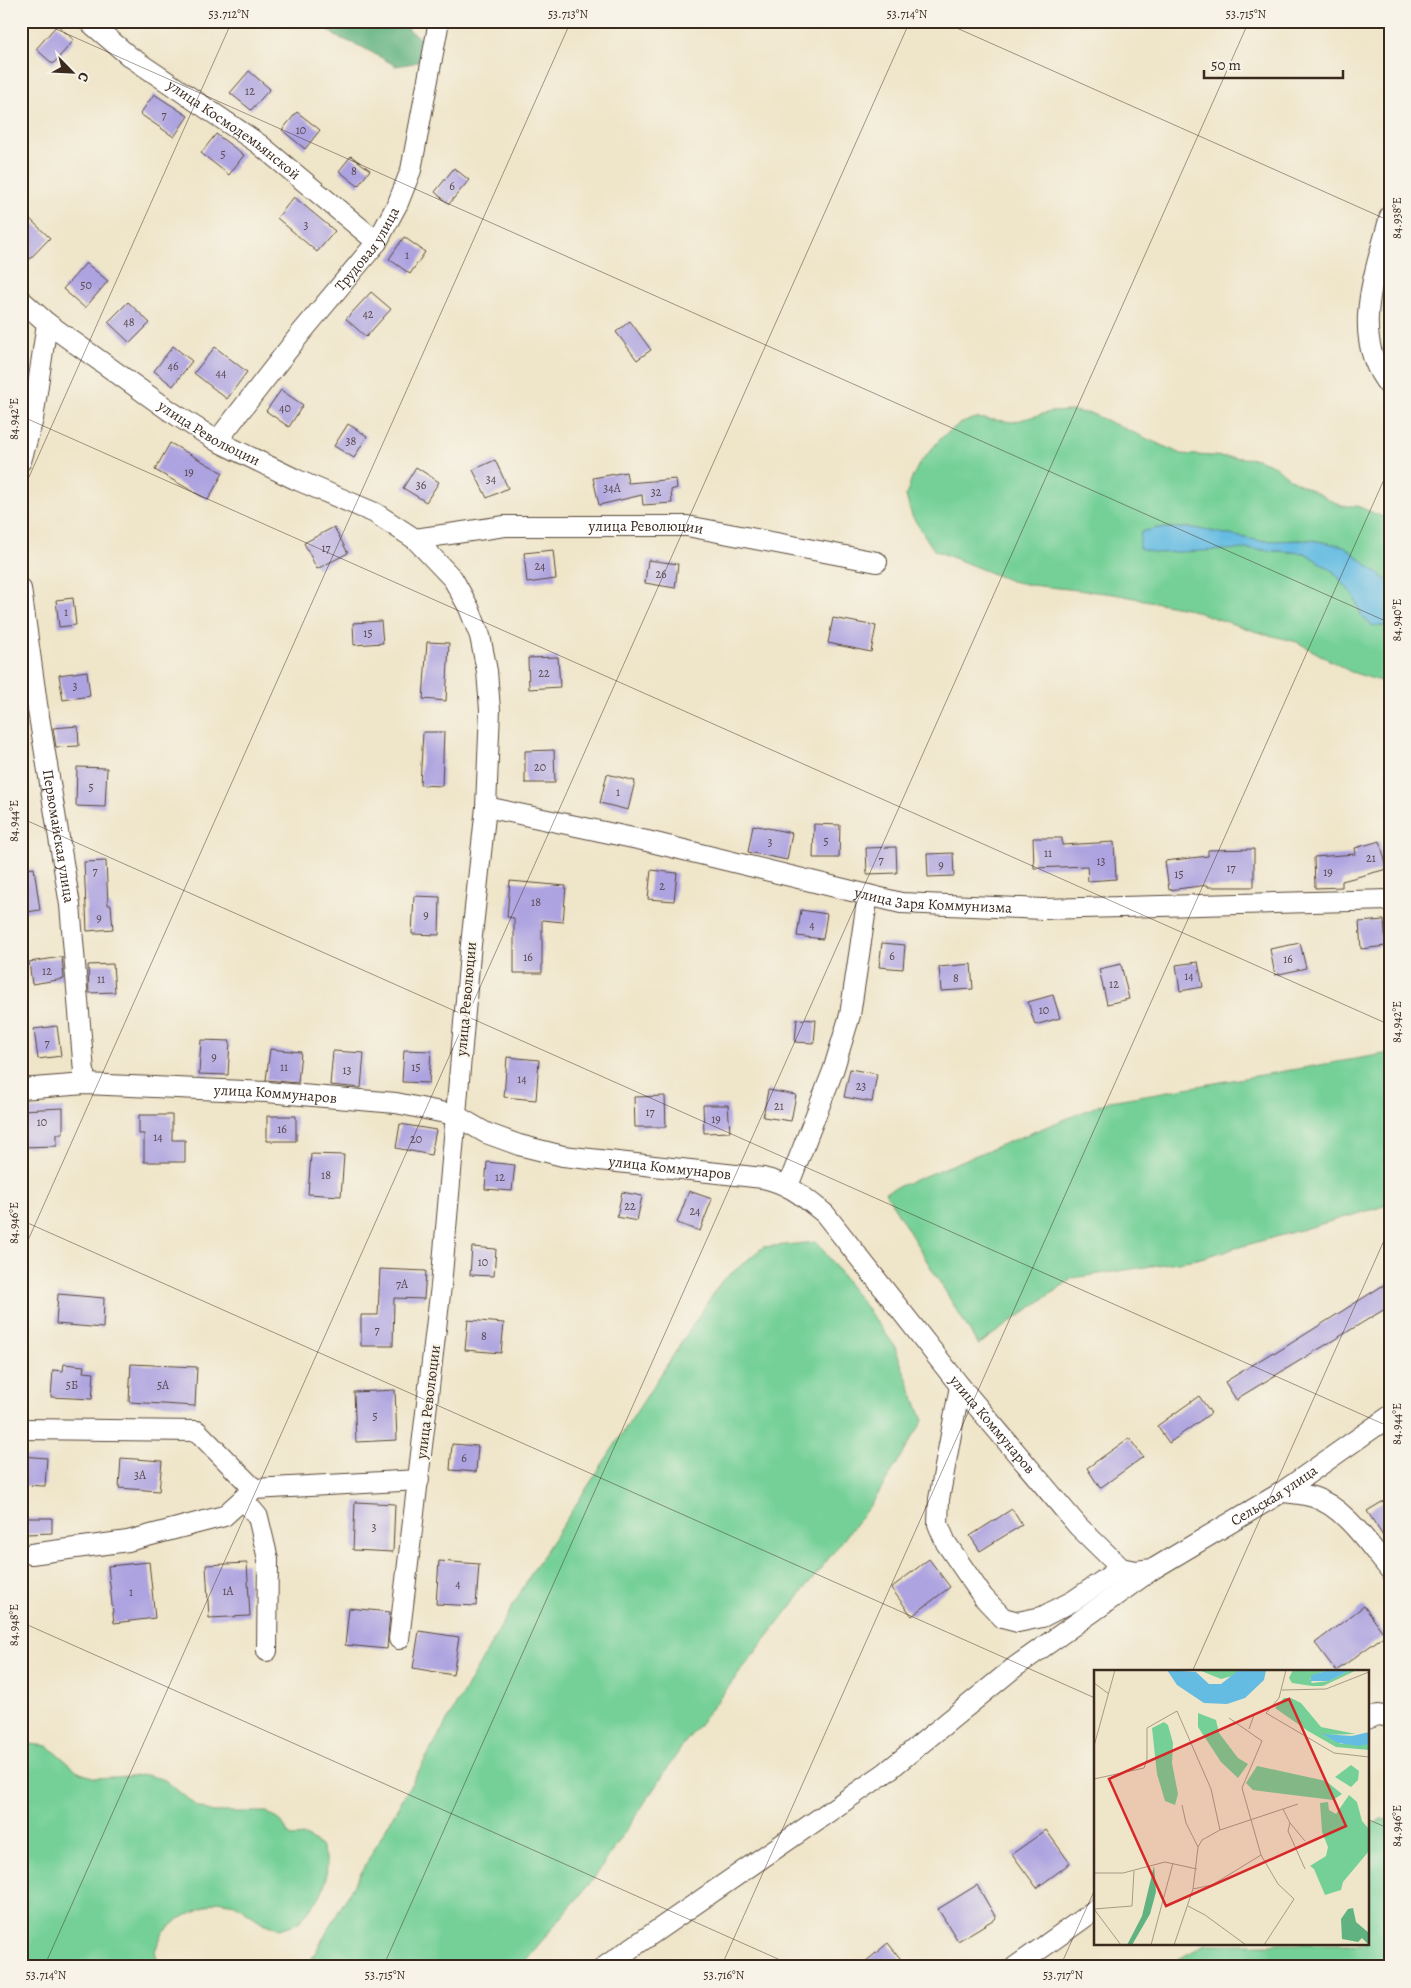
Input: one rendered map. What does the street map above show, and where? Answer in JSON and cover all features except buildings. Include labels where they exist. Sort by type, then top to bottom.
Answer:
[{"type":"street","name":"улица Космодемьянской","points":[[88,21],[129,56],[259,144],[377,242]]},
{"type":"street","name":"Трудовая улица","points":[[217,441],[300,333],[377,242],[398,203],[411,170],[439,21]]},
{"type":"street","points":[[1390,216],[1367,307],[1367,337],[1373,360],[1382,378],[1390,387]]},
{"type":"street","name":"улица Революции","points":[[21,300],[48,323],[170,411],[217,441],[295,479],[375,513],[415,539],[453,579],[469,608],[480,636],[487,671],[490,710],[486,807],[455,1115],[441,1286],[399,1639]]},
{"type":"street","points":[[21,461],[33,419],[48,323]]},
{"type":"street","name":"улица Революции","points":[[415,539],[505,526],[687,526],[877,562]]},
{"type":"street","name":"Первомайская улица","points":[[21,589],[37,704],[70,905],[85,1084]]},
{"type":"street","name":"улица Заря Коммунизма","points":[[486,807],[647,841],[901,903],[1043,908],[1390,900]]},
{"type":"street","points":[[788,1186],[833,1071],[850,1015],[868,895]]},
{"type":"street","name":"улица Коммунаров","points":[[21,1089],[85,1084],[275,1092],[396,1103],[455,1115],[486,1133],[519,1145],[562,1156],[763,1178],[779,1182],[798,1192],[825,1214],[960,1386],[1078,1526],[1122,1568]]},
{"type":"street","points":[[960,1386],[939,1499],[938,1524],[946,1543],[983,1597],[1003,1618],[1018,1622],[1042,1618],[1122,1568],[1135,1571],[1154,1569]]},
{"type":"street","name":"Сельская улица","points":[[604,1967],[885,1773],[1015,1667],[1154,1569],[1282,1492],[1390,1416]]},
{"type":"street","points":[[21,1429],[197,1431],[249,1494],[258,1517],[268,1558],[267,1651]]},
{"type":"street","name":"улица Революции","points":[[249,1494],[419,1480]]},
{"type":"street","points":[[1282,1492],[1314,1497],[1334,1507],[1355,1528],[1390,1570]]},
{"type":"street","points":[[31,1554],[128,1541],[224,1516],[249,1494]]},
{"type":"street","points":[[1368,1719],[1378,1715],[1390,1717]]},
{"type":"street","points":[[1015,1967],[1094,1911]]},
{"type":"green space","points":[[318,21],[402,21],[412,33],[427,42],[422,58],[414,63],[396,66],[362,47],[335,36]]},
{"type":"green space","points":[[1072,411],[1092,414],[1181,454],[1258,459],[1275,466],[1290,479],[1342,506],[1357,506],[1390,520],[1390,583],[1344,546],[1311,540],[1261,541],[1194,528],[1158,528],[1141,532],[1248,549],[1305,553],[1334,572],[1355,598],[1361,615],[1373,626],[1390,626],[1390,684],[1351,672],[1297,642],[1257,632],[1185,608],[1114,594],[1011,581],[934,550],[912,516],[906,496],[919,464],[942,437],[959,424],[976,418],[1013,422],[1050,412]]},
{"type":"green space","points":[[1390,1053],[1390,1206],[1197,1259],[1073,1278],[978,1345],[885,1192],[1110,1101]]},
{"type":"green space","points":[[817,1242],[894,1345],[923,1421],[875,1499],[683,1745],[595,1877],[520,1967],[307,1967],[532,1572],[721,1282],[763,1247]]},
{"type":"green space","points":[[31,1744],[48,1746],[80,1773],[96,1778],[147,1775],[165,1780],[196,1806],[213,1812],[267,1812],[281,1822],[291,1837],[306,1836],[321,1846],[327,1863],[326,1881],[320,1897],[298,1923],[280,1929],[263,1923],[235,1904],[217,1901],[179,1919],[162,1934],[155,1951],[159,1967],[21,1967],[21,1746]]},
{"type":"green space","points":[[1382,1819],[1390,1821],[1390,1967],[1164,1967],[1202,1946],[1368,1946],[1368,1825]]},
{"type":"water","points":[[1158,528],[1194,528],[1261,541],[1311,540],[1344,546],[1390,583],[1390,626],[1373,626],[1361,615],[1355,598],[1334,572],[1305,553],[1248,549],[1155,553],[1139,548],[1141,532]]}]
